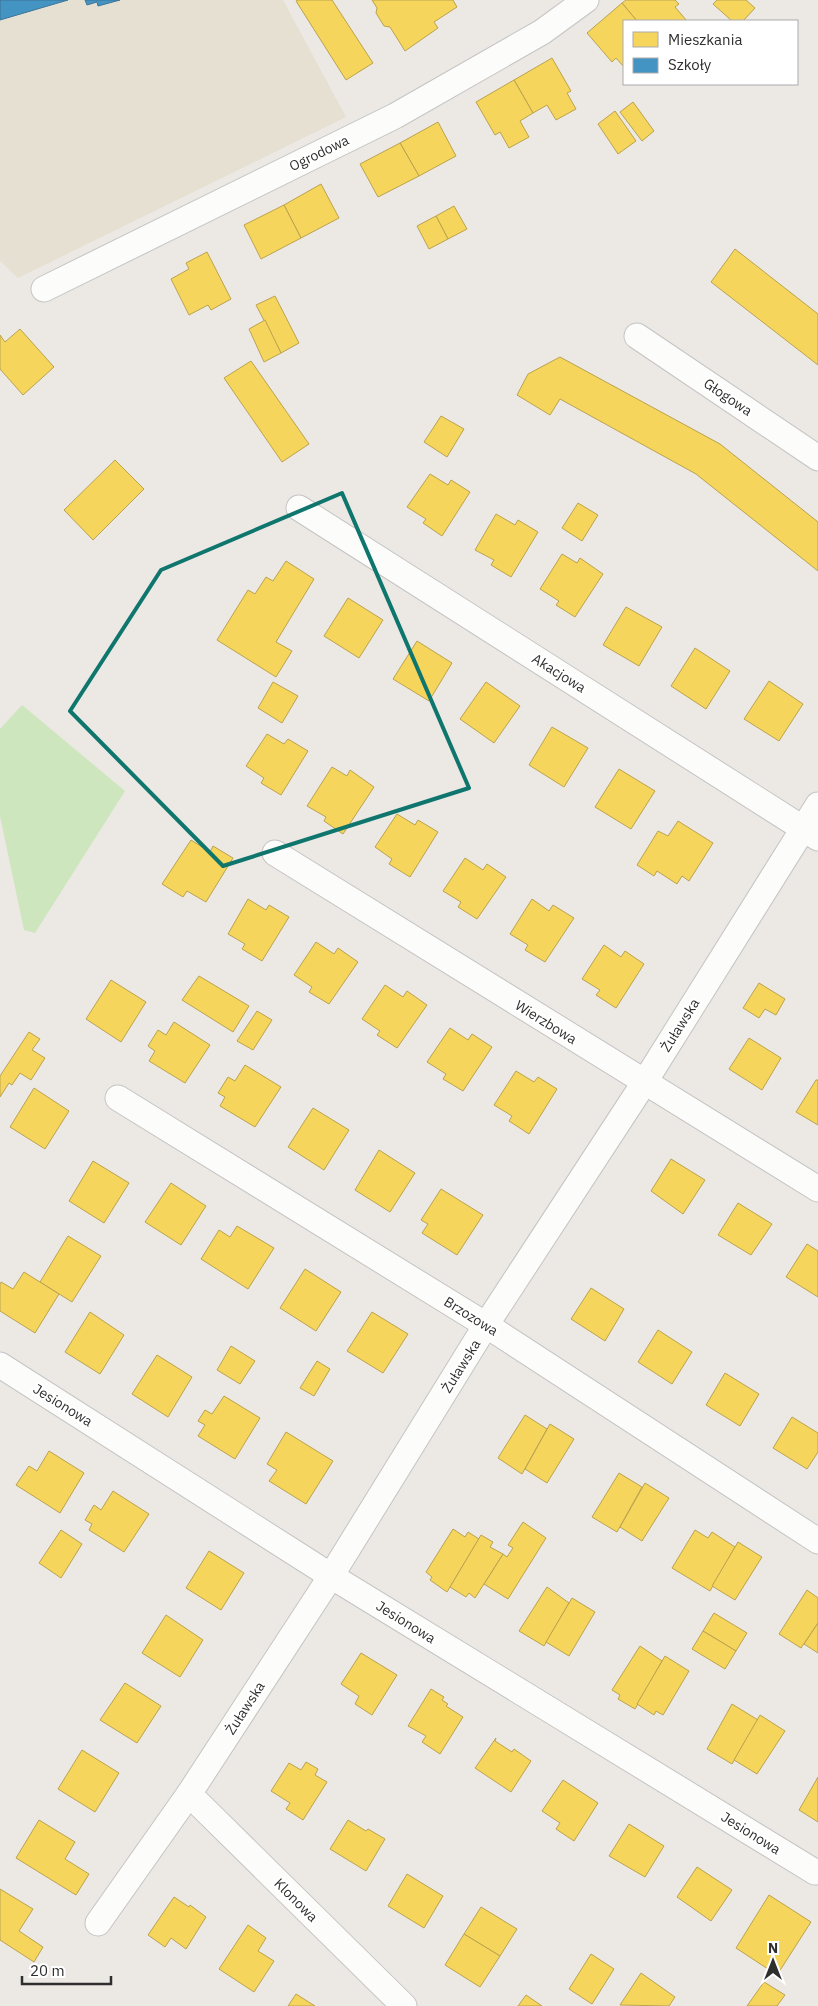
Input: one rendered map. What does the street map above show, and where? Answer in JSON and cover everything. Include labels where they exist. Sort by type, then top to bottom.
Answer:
[{"type":"street","name":"Ogrodowa","points":[[44,289],[395,116],[542,32],[586,0]]},
{"type":"street","name":"Głogowa","points":[[637,336],[818,458]]},
{"type":"street","name":"Akacjowa","points":[[299,508],[810,833]]},
{"type":"street","name":"Żuławska","points":[[98,1923],[189,1794],[331,1576],[486,1325],[810,833],[818,805]]},
{"type":"street","name":"Wierzbowa","points":[[275,853],[818,1189]]},
{"type":"street","name":"Brzozowa","points":[[118,1098],[486,1325],[818,1540]]},
{"type":"street","name":"Jesionowa","points":[[0,1365],[331,1576],[815,1872]]},
{"type":"street","name":"Klonowa","points":[[189,1794],[404,2006]]},
{"type":"highlighted area","points":[[342,493],[469,788],[223,866],[70,711],[161,570]]},
{"type":"shaded area","points":[[0,0],[283,0],[346,117],[18,278],[0,261]]},
{"type":"green space","points":[[22,705],[125,791],[35,933],[24,930],[0,816],[0,729]]},
{"type":"building: Mieszkania","points":[[332,0],[373,63],[346,80],[296,1]]},
{"type":"building: Mieszkania","points":[[372,0],[453,0],[457,7],[434,22],[438,28],[405,51],[390,27],[384,26],[376,13],[377,8]]},
{"type":"building: Mieszkania","points":[[626,0],[675,0],[679,4],[675,7],[686,20],[636,20],[622,3]]},
{"type":"building: Mieszkania","points":[[717,0],[746,0],[755,8],[744,20],[731,20],[713,4]]},
{"type":"building: Mieszkania","points":[[622,3],[636,20],[623,20],[623,66],[616,58],[612,62],[587,33]]},
{"type":"building: Mieszkania","points":[[552,58],[571,91],[567,93],[576,109],[556,120],[547,105],[533,113],[514,80]]},
{"type":"building: Mieszkania","points":[[514,80],[533,113],[520,121],[529,137],[509,148],[500,132],[495,135],[476,102]]},
{"type":"building: Mieszkania","points":[[633,102],[654,131],[642,141],[620,112]]},
{"type":"building: Mieszkania","points":[[615,111],[636,141],[618,154],[598,124]]},
{"type":"building: Mieszkania","points":[[438,122],[456,156],[419,176],[400,143]]},
{"type":"building: Mieszkania","points":[[400,143],[419,176],[378,197],[360,164]]},
{"type":"building: Mieszkania","points":[[321,184],[339,218],[301,238],[284,205]]},
{"type":"building: Mieszkania","points":[[284,205],[301,238],[261,259],[244,225]]},
{"type":"building: Mieszkania","points":[[454,206],[467,229],[448,239],[436,216]]},
{"type":"building: Mieszkania","points":[[436,216],[448,239],[429,249],[417,226]]},
{"type":"building: Mieszkania","points":[[735,249],[818,314],[818,365],[711,282]]},
{"type":"building: Mieszkania","points":[[207,252],[231,299],[211,310],[208,305],[189,315],[171,279],[189,269],[186,263]]},
{"type":"building: Mieszkania","points":[[275,296],[299,343],[281,353],[256,305]]},
{"type":"building: Mieszkania","points":[[265,320],[281,353],[264,362],[249,329]]},
{"type":"building: Mieszkania","points":[[20,329],[54,367],[23,395],[0,369],[0,335],[5,342]]},
{"type":"building: Mieszkania","points":[[560,357],[720,444],[818,522],[818,571],[696,474],[560,399],[550,415],[517,395],[528,374]]},
{"type":"building: Mieszkania","points":[[251,361],[309,444],[282,462],[224,378]]},
{"type":"building: Mieszkania","points":[[441,416],[464,429],[447,457],[424,442]]},
{"type":"building: Mieszkania","points":[[115,460],[144,489],[93,540],[64,510]]},
{"type":"building: Mieszkania","points":[[430,474],[448,485],[451,480],[470,492],[442,536],[423,523],[426,519],[407,507]]},
{"type":"building: Mieszkania","points":[[578,503],[598,515],[582,541],[562,528]]},
{"type":"building: Mieszkania","points":[[496,514],[515,525],[518,520],[538,532],[511,577],[491,565],[494,560],[475,550]]},
{"type":"building: Mieszkania","points":[[562,554],[577,563],[580,558],[603,574],[575,617],[556,605],[559,601],[540,589]]},
{"type":"building: Mieszkania","points":[[286,561],[314,579],[276,642],[292,651],[276,677],[217,640],[248,590],[255,594],[266,577],[273,581]]},
{"type":"building: Mieszkania","points":[[348,598],[383,620],[359,658],[324,636]]},
{"type":"building: Mieszkania","points":[[626,607],[662,627],[639,666],[603,645]]},
{"type":"building: Mieszkania","points":[[417,641],[452,663],[429,701],[393,679]]},
{"type":"building: Mieszkania","points":[[695,648],[730,671],[706,709],[671,686]]},
{"type":"building: Mieszkania","points":[[769,681],[803,704],[779,741],[744,719]]},
{"type":"building: Mieszkania","points":[[273,682],[298,696],[282,723],[258,708]]},
{"type":"building: Mieszkania","points":[[486,682],[520,706],[494,743],[460,719]]},
{"type":"building: Mieszkania","points":[[552,727],[588,748],[564,787],[529,765]]},
{"type":"building: Mieszkania","points":[[267,734],[284,744],[288,739],[308,751],[281,795],[261,783],[264,778],[246,766]]},
{"type":"building: Mieszkania","points":[[332,767],[347,776],[350,770],[374,787],[343,834],[324,821],[326,817],[307,806]]},
{"type":"building: Mieszkania","points":[[619,769],[655,791],[631,829],[595,807]]},
{"type":"building: Mieszkania","points":[[397,814],[415,825],[418,820],[438,832],[410,877],[389,864],[392,859],[375,847]]},
{"type":"building: Mieszkania","points":[[678,821],[713,843],[689,881],[682,876],[677,884],[657,871],[654,876],[637,865],[658,831],[668,836]]},
{"type":"building: Mieszkania","points":[[191,840],[210,852],[213,846],[233,858],[206,902],[187,891],[183,897],[162,884]]},
{"type":"building: Mieszkania","points":[[465,858],[483,870],[487,864],[506,877],[477,919],[458,907],[461,902],[443,891]]},
{"type":"building: Mieszkania","points":[[248,899],[266,910],[269,905],[289,917],[262,961],[242,949],[245,944],[228,934]]},
{"type":"building: Mieszkania","points":[[532,899],[549,911],[553,905],[574,918],[545,962],[525,950],[528,945],[510,934]]},
{"type":"building: Mieszkania","points":[[316,942],[334,954],[338,948],[358,962],[329,1004],[309,992],[312,987],[294,975]]},
{"type":"building: Mieszkania","points":[[604,945],[621,957],[625,951],[644,964],[616,1008],[596,995],[600,990],[582,979]]},
{"type":"building: Mieszkania","points":[[199,976],[249,1006],[233,1032],[182,1000]]},
{"type":"building: Mieszkania","points":[[111,980],[146,1002],[121,1042],[86,1019]]},
{"type":"building: Mieszkania","points":[[759,983],[785,999],[776,1015],[765,1009],[759,1018],[743,1008]]},
{"type":"building: Mieszkania","points":[[385,985],[403,997],[407,991],[427,1005],[397,1048],[377,1035],[380,1031],[362,1019]]},
{"type":"building: Mieszkania","points":[[257,1011],[272,1020],[253,1050],[237,1041]]},
{"type":"building: Mieszkania","points":[[174,1022],[210,1045],[185,1083],[149,1061],[155,1051],[148,1046],[158,1030],[166,1035]]},
{"type":"building: Mieszkania","points":[[450,1028],[468,1040],[472,1034],[492,1047],[463,1091],[443,1079],[446,1074],[427,1062]]},
{"type":"building: Mieszkania","points":[[29,1032],[40,1039],[32,1050],[45,1058],[31,1080],[20,1073],[12,1085],[9,1083],[0,1097],[0,1076]]},
{"type":"building: Mieszkania","points":[[749,1038],[781,1058],[762,1090],[729,1069]]},
{"type":"building: Mieszkania","points":[[245,1065],[281,1087],[255,1127],[220,1106],[225,1097],[218,1093],[228,1077],[235,1081]]},
{"type":"building: Mieszkania","points":[[516,1071],[534,1082],[538,1077],[557,1089],[529,1134],[509,1121],[512,1116],[494,1105]]},
{"type":"building: Mieszkania","points":[[816,1080],[818,1080],[818,1125],[796,1112]]},
{"type":"building: Mieszkania","points":[[34,1088],[69,1111],[45,1149],[10,1127]]},
{"type":"building: Mieszkania","points":[[313,1108],[349,1130],[324,1170],[288,1147]]},
{"type":"building: Mieszkania","points":[[379,1150],[415,1173],[390,1212],[355,1190]]},
{"type":"building: Mieszkania","points":[[671,1159],[705,1180],[683,1214],[651,1191]]},
{"type":"building: Mieszkania","points":[[93,1161],[129,1183],[104,1223],[69,1201]]},
{"type":"building: Mieszkania","points":[[171,1183],[206,1206],[181,1245],[145,1222]]},
{"type":"building: Mieszkania","points":[[441,1189],[483,1215],[457,1255],[422,1233],[428,1224],[421,1220]]},
{"type":"building: Mieszkania","points":[[738,1203],[772,1224],[751,1255],[718,1235]]},
{"type":"building: Mieszkania","points":[[237,1226],[274,1248],[248,1289],[201,1259],[219,1230],[230,1237]]},
{"type":"building: Mieszkania","points":[[68,1236],[101,1256],[72,1302],[40,1282]]},
{"type":"building: Mieszkania","points":[[807,1244],[818,1251],[818,1297],[786,1277]]},
{"type":"building: Mieszkania","points":[[305,1269],[341,1292],[316,1331],[280,1308]]},
{"type":"building: Mieszkania","points":[[24,1272],[59,1294],[35,1333],[0,1311],[1,1282],[13,1289]]},
{"type":"building: Mieszkania","points":[[591,1288],[624,1309],[605,1341],[571,1319]]},
{"type":"building: Mieszkania","points":[[90,1312],[124,1335],[100,1374],[65,1352]]},
{"type":"building: Mieszkania","points":[[372,1312],[408,1334],[383,1373],[347,1351]]},
{"type":"building: Mieszkania","points":[[658,1330],[692,1352],[672,1384],[638,1362]]},
{"type":"building: Mieszkania","points":[[231,1346],[255,1361],[240,1384],[217,1370]]},
{"type":"building: Mieszkania","points":[[157,1355],[192,1377],[168,1417],[132,1394]]},
{"type":"building: Mieszkania","points":[[317,1361],[330,1369],[314,1396],[300,1388]]},
{"type":"building: Mieszkania","points":[[725,1373],[759,1394],[740,1426],[706,1405]]},
{"type":"building: Mieszkania","points":[[224,1396],[260,1418],[235,1459],[198,1436],[205,1425],[198,1421],[205,1410],[212,1414]]},
{"type":"building: Mieszkania","points":[[525,1415],[547,1429],[522,1474],[498,1458]]},
{"type":"building: Mieszkania","points":[[792,1417],[818,1433],[818,1452],[807,1469],[773,1448]]},
{"type":"building: Mieszkania","points":[[550,1424],[574,1439],[547,1483],[525,1469]]},
{"type":"building: Mieszkania","points":[[286,1432],[333,1461],[306,1504],[269,1481],[277,1470],[267,1464]]},
{"type":"building: Mieszkania","points":[[49,1451],[84,1473],[60,1513],[16,1485],[29,1466],[37,1471]]},
{"type":"building: Mieszkania","points":[[619,1473],[642,1487],[617,1532],[592,1517]]},
{"type":"building: Mieszkania","points":[[645,1483],[669,1498],[642,1541],[620,1527]]},
{"type":"building: Mieszkania","points":[[113,1491],[149,1514],[124,1552],[89,1530],[92,1524],[85,1520],[94,1505],[101,1510]]},
{"type":"building: Mieszkania","points":[[523,1522],[546,1538],[508,1599],[484,1584],[503,1554],[507,1557],[513,1548],[508,1545]]},
{"type":"building: Mieszkania","points":[[453,1529],[465,1537],[468,1532],[479,1539],[447,1592],[430,1580],[432,1577],[426,1572]]},
{"type":"building: Mieszkania","points":[[61,1530],[82,1544],[61,1578],[39,1563]]},
{"type":"building: Mieszkania","points":[[695,1530],[708,1538],[712,1532],[735,1547],[710,1591],[672,1568]]},
{"type":"building: Mieszkania","points":[[481,1535],[493,1542],[490,1547],[503,1554],[475,1598],[469,1593],[466,1597],[450,1587]]},
{"type":"building: Mieszkania","points":[[738,1542],[762,1557],[735,1600],[712,1586]]},
{"type":"building: Mieszkania","points":[[209,1551],[244,1573],[221,1610],[186,1588]]},
{"type":"building: Mieszkania","points":[[547,1587],[569,1603],[544,1646],[519,1631]]},
{"type":"building: Mieszkania","points":[[807,1590],[818,1598],[818,1623],[801,1648],[779,1634]]},
{"type":"building: Mieszkania","points":[[572,1598],[595,1612],[569,1656],[546,1642]]},
{"type":"building: Mieszkania","points":[[714,1613],[747,1633],[736,1651],[703,1631]]},
{"type":"building: Mieszkania","points":[[166,1615],[203,1640],[180,1677],[142,1653]]},
{"type":"building: Mieszkania","points":[[818,1623],[818,1653],[804,1644]]},
{"type":"building: Mieszkania","points":[[703,1631],[736,1651],[725,1669],[692,1649]]},
{"type":"building: Mieszkania","points":[[640,1646],[662,1661],[635,1709],[618,1699],[620,1695],[612,1690]]},
{"type":"building: Mieszkania","points":[[361,1653],[397,1675],[372,1715],[355,1704],[359,1696],[341,1684]]},
{"type":"building: Mieszkania","points":[[665,1656],[689,1671],[663,1715],[656,1711],[654,1715],[637,1704]]},
{"type":"building: Mieszkania","points":[[125,1683],[161,1706],[137,1743],[100,1720]]},
{"type":"building: Mieszkania","points":[[431,1689],[444,1697],[442,1700],[448,1704],[446,1706],[463,1717],[440,1754],[422,1742],[426,1736],[408,1726]]},
{"type":"building: Mieszkania","points":[[732,1704],[758,1720],[732,1764],[707,1749]]},
{"type":"building: Mieszkania","points":[[760,1715],[785,1731],[757,1774],[734,1760]]},
{"type":"building: Mieszkania","points":[[496,1738],[495,1741],[512,1752],[514,1749],[531,1761],[511,1792],[475,1768]]},
{"type":"building: Mieszkania","points":[[82,1750],[119,1773],[95,1812],[58,1789]]},
{"type":"building: Mieszkania","points":[[306,1762],[318,1769],[315,1775],[327,1782],[303,1820],[286,1809],[290,1803],[271,1791],[289,1763],[301,1770]]},
{"type":"building: Mieszkania","points":[[818,1777],[818,1822],[799,1810]]},
{"type":"building: Mieszkania","points":[[563,1780],[598,1803],[574,1841],[556,1829],[560,1823],[542,1811]]},
{"type":"building: Mieszkania","points":[[39,1820],[75,1842],[65,1859],[89,1874],[76,1895],[16,1858]]},
{"type":"building: Mieszkania","points":[[348,1820],[366,1831],[368,1829],[385,1839],[366,1871],[330,1849]]},
{"type":"building: Mieszkania","points":[[629,1824],[664,1846],[645,1877],[609,1856]]},
{"type":"building: Mieszkania","points":[[697,1867],[732,1890],[711,1921],[677,1897]]},
{"type":"building: Mieszkania","points":[[407,1874],[443,1896],[424,1928],[388,1906]]},
{"type":"building: Mieszkania","points":[[0,1889],[33,1909],[19,1931],[43,1947],[34,1962],[0,1940]]},
{"type":"building: Mieszkania","points":[[769,1895],[811,1922],[777,1975],[736,1948]]},
{"type":"building: Mieszkania","points":[[174,1897],[189,1907],[190,1905],[206,1917],[186,1949],[171,1938],[165,1947],[148,1935]]},
{"type":"building: Mieszkania","points":[[481,1907],[517,1929],[500,1956],[464,1934]]},
{"type":"building: Mieszkania","points":[[248,1925],[266,1938],[258,1951],[274,1961],[254,1992],[219,1969]]},
{"type":"building: Mieszkania","points":[[464,1934],[500,1956],[480,1987],[445,1965]]},
{"type":"building: Mieszkania","points":[[591,1954],[614,1969],[592,2004],[569,1989]]},
{"type":"building: Mieszkania","points":[[641,1973],[675,1997],[669,2006],[620,2005]]},
{"type":"building: Mieszkania","points":[[764,1982],[785,1995],[777,2006],[747,2006]]},
{"type":"building: Mieszkania","points":[[296,1994],[315,2006],[288,2006]]},
{"type":"building: Mieszkania","points":[[526,1995],[542,2006],[518,2006]]},
{"type":"building: Szkoły","points":[[0,0],[68,0],[0,20]]},
{"type":"building: Szkoły","points":[[85,0],[120,0],[98,6],[97,2],[87,5]]}]
